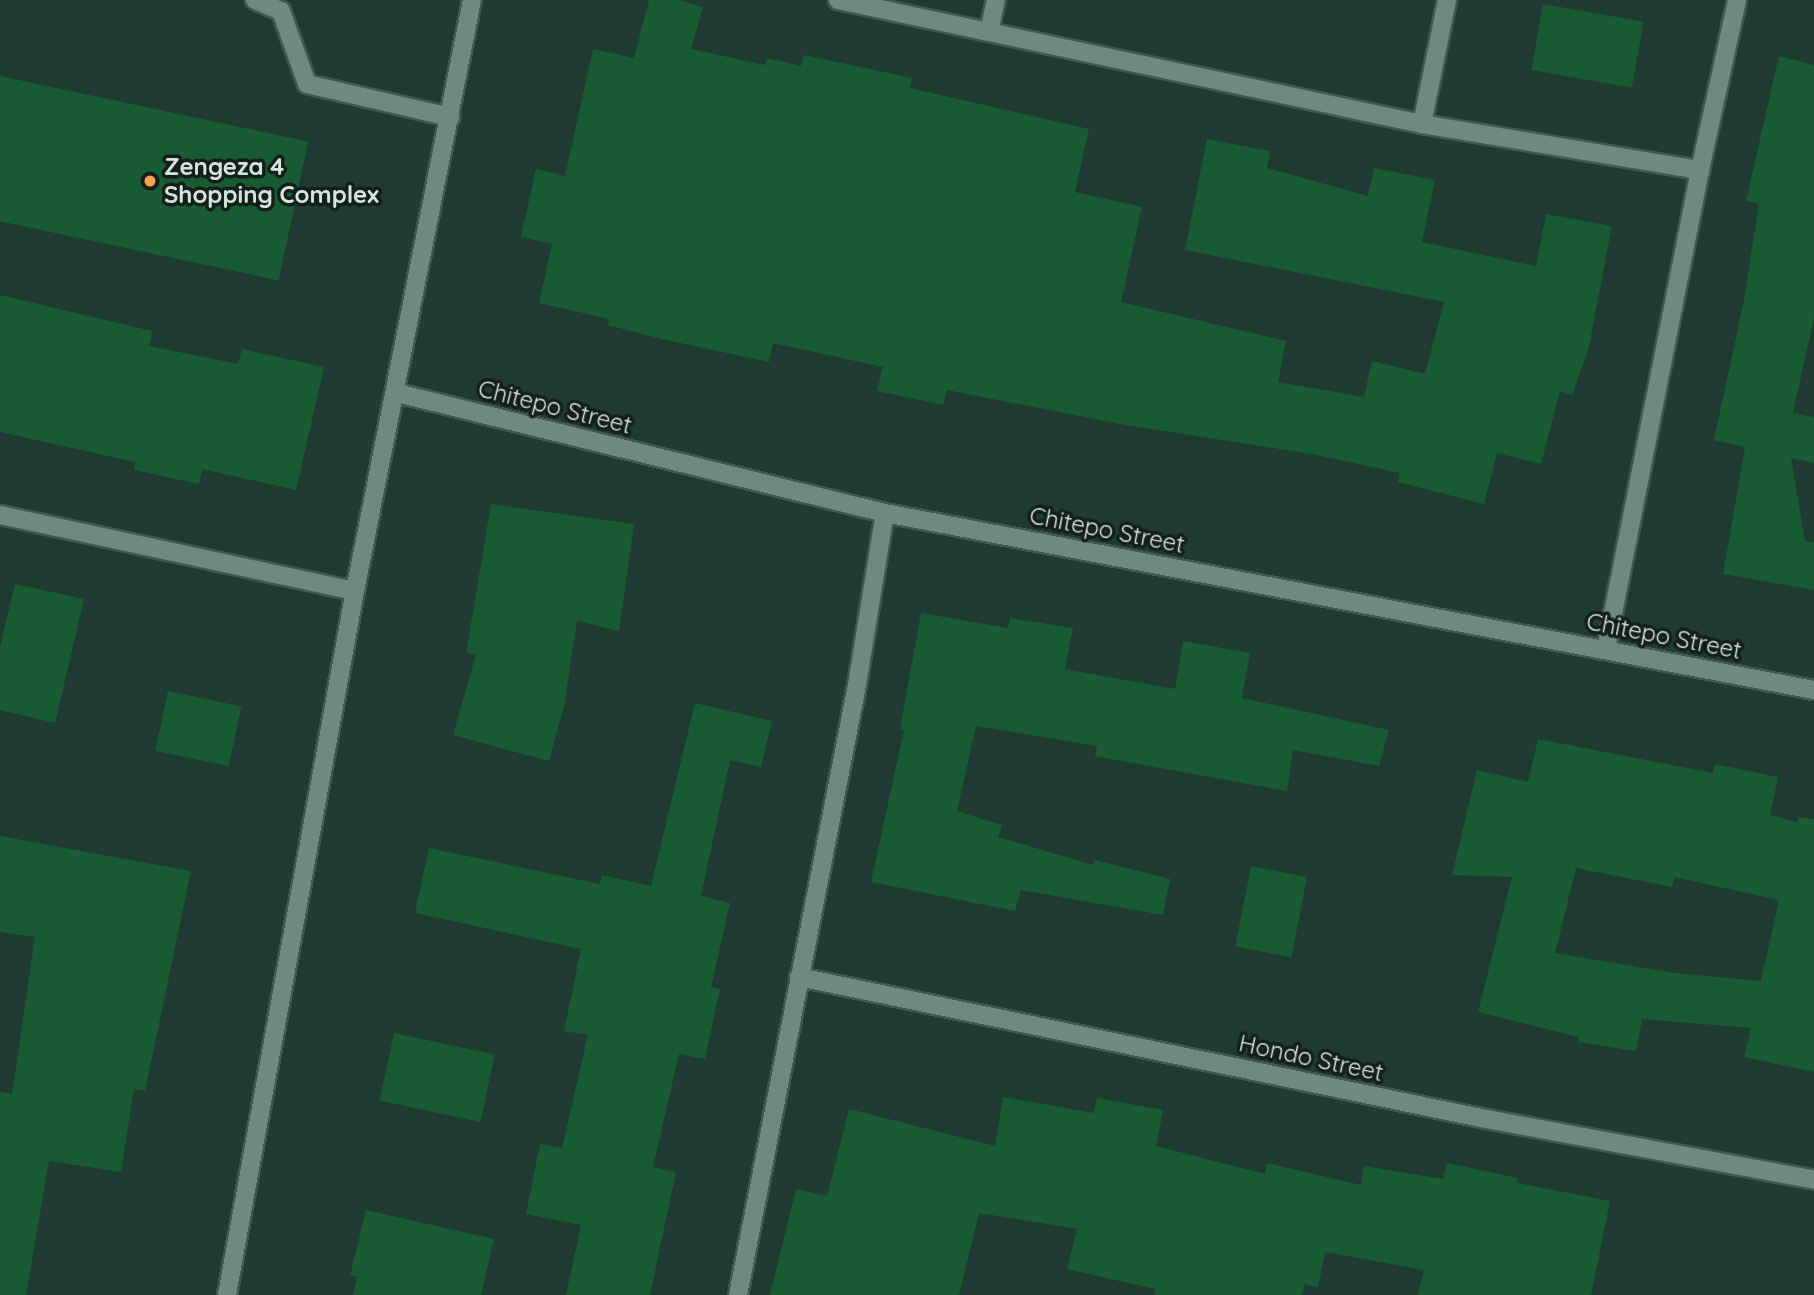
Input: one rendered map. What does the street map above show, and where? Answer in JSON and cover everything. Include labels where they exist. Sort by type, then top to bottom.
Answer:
[{"type":"street","points":[[255,0],[281,11],[307,84],[450,117]]},
{"type":"street","points":[[227,1295],[355,591],[397,393],[472,0]]},
{"type":"street","points":[[838,0],[1422,124],[1700,170]]},
{"type":"street","points":[[989,32],[996,0]]},
{"type":"street","points":[[1422,124],[1447,0]]},
{"type":"street","points":[[1606,649],[1700,170],[1737,0]]},
{"type":"street","name":"Chitepo Street","points":[[397,393],[885,513],[1814,690]]},
{"type":"street","points":[[738,1295],[857,685],[885,513]]},
{"type":"street","points":[[0,515],[355,591]]},
{"type":"street","name":"Hondo Street","points":[[799,977],[1481,1118],[1814,1180]]},
{"type":"building","points":[[649,0],[678,0],[703,7],[691,49],[765,65],[767,58],[801,66],[804,55],[912,78],[910,88],[1089,129],[1075,192],[1142,207],[1121,302],[1286,341],[1278,382],[1364,397],[1372,361],[1425,374],[1444,302],[1185,250],[1207,139],[1270,151],[1267,168],[1368,196],[1374,168],[1435,180],[1422,242],[1536,266],[1546,214],[1612,226],[1588,351],[1572,395],[1560,391],[1541,464],[1497,453],[1484,504],[1398,482],[1400,473],[1312,454],[1125,425],[947,390],[943,405],[877,391],[883,367],[773,343],[769,362],[662,339],[608,325],[609,319],[539,303],[552,244],[521,237],[536,169],[565,176],[593,49],[634,58]]},
{"type":"building","points":[[1543,4],[1643,22],[1632,88],[1531,70]]},
{"type":"building","points":[[1779,56],[1814,65],[1814,317],[1793,413],[1814,417],[1814,463],[1791,458],[1805,541],[1814,542],[1814,590],[1723,574],[1745,447],[1714,440],[1743,305],[1759,204],[1746,201]]},
{"type":"building","name":"Zengeza 4 Shopping Complex","points":[[0,76],[308,141],[279,280],[0,221]]},
{"type":"building","points":[[0,295],[152,331],[149,346],[238,364],[242,349],[324,367],[296,490],[202,469],[199,484],[134,470],[135,462],[0,432]]},
{"type":"building","points":[[491,504],[634,524],[619,631],[577,621],[564,706],[549,761],[453,735],[476,654],[466,653]]},
{"type":"building","points":[[15,584],[84,599],[55,723],[0,710],[0,647]]},
{"type":"building","points":[[921,613],[1008,628],[1010,618],[1073,628],[1065,669],[1175,689],[1183,641],[1250,653],[1242,698],[1389,730],[1379,766],[1293,750],[1287,791],[1095,756],[1097,746],[976,726],[957,811],[1002,825],[998,837],[1093,865],[1094,860],[1170,879],[1163,915],[1021,890],[1015,911],[871,882],[904,730],[900,729]]},
{"type":"building","points":[[168,691],[241,707],[229,766],[155,751]]},
{"type":"building","points":[[695,703],[772,721],[761,767],[730,760],[701,896],[730,903],[711,987],[720,989],[705,1059],[679,1054],[653,1167],[676,1172],[650,1295],[566,1295],[581,1225],[526,1214],[540,1144],[562,1148],[588,1035],[564,1031],[581,949],[415,913],[429,848],[600,884],[602,875],[651,886]]},
{"type":"building","points":[[1538,739],[1713,773],[1715,764],[1778,777],[1770,815],[1797,822],[1798,817],[1814,819],[1814,1072],[1744,1057],[1751,1028],[1642,1019],[1636,1051],[1578,1042],[1579,1037],[1478,1012],[1512,877],[1452,875],[1477,770],[1528,782]],"holes":[[[1576,868],[1672,887],[1674,877],[1779,900],[1761,981],[1675,973],[1555,953]]]},
{"type":"building","points":[[0,836],[191,871],[145,1091],[134,1089],[121,1172],[49,1161],[26,1295],[0,1295],[0,1092],[12,1094],[35,937],[0,932]]},
{"type":"building","points":[[1251,866],[1307,877],[1291,957],[1235,946]]},
{"type":"building","points":[[394,1033],[495,1054],[480,1122],[380,1100]]},
{"type":"building","points":[[1003,1097],[1094,1113],[1097,1098],[1163,1110],[1156,1146],[1265,1174],[1267,1163],[1361,1185],[1364,1166],[1443,1179],[1447,1163],[1518,1178],[1517,1183],[1610,1201],[1591,1295],[1418,1295],[1424,1270],[1325,1252],[1318,1288],[1305,1284],[1301,1295],[1155,1295],[1155,1289],[1067,1269],[1077,1229],[979,1213],[959,1295],[770,1295],[796,1189],[827,1196],[849,1109],[995,1146]]},
{"type":"building","points":[[366,1210],[494,1239],[481,1295],[353,1295],[357,1277],[350,1276]]},
{"type":"place","name":"Zengeza 4 Shopping Complex","points":[[150,181]]}]
